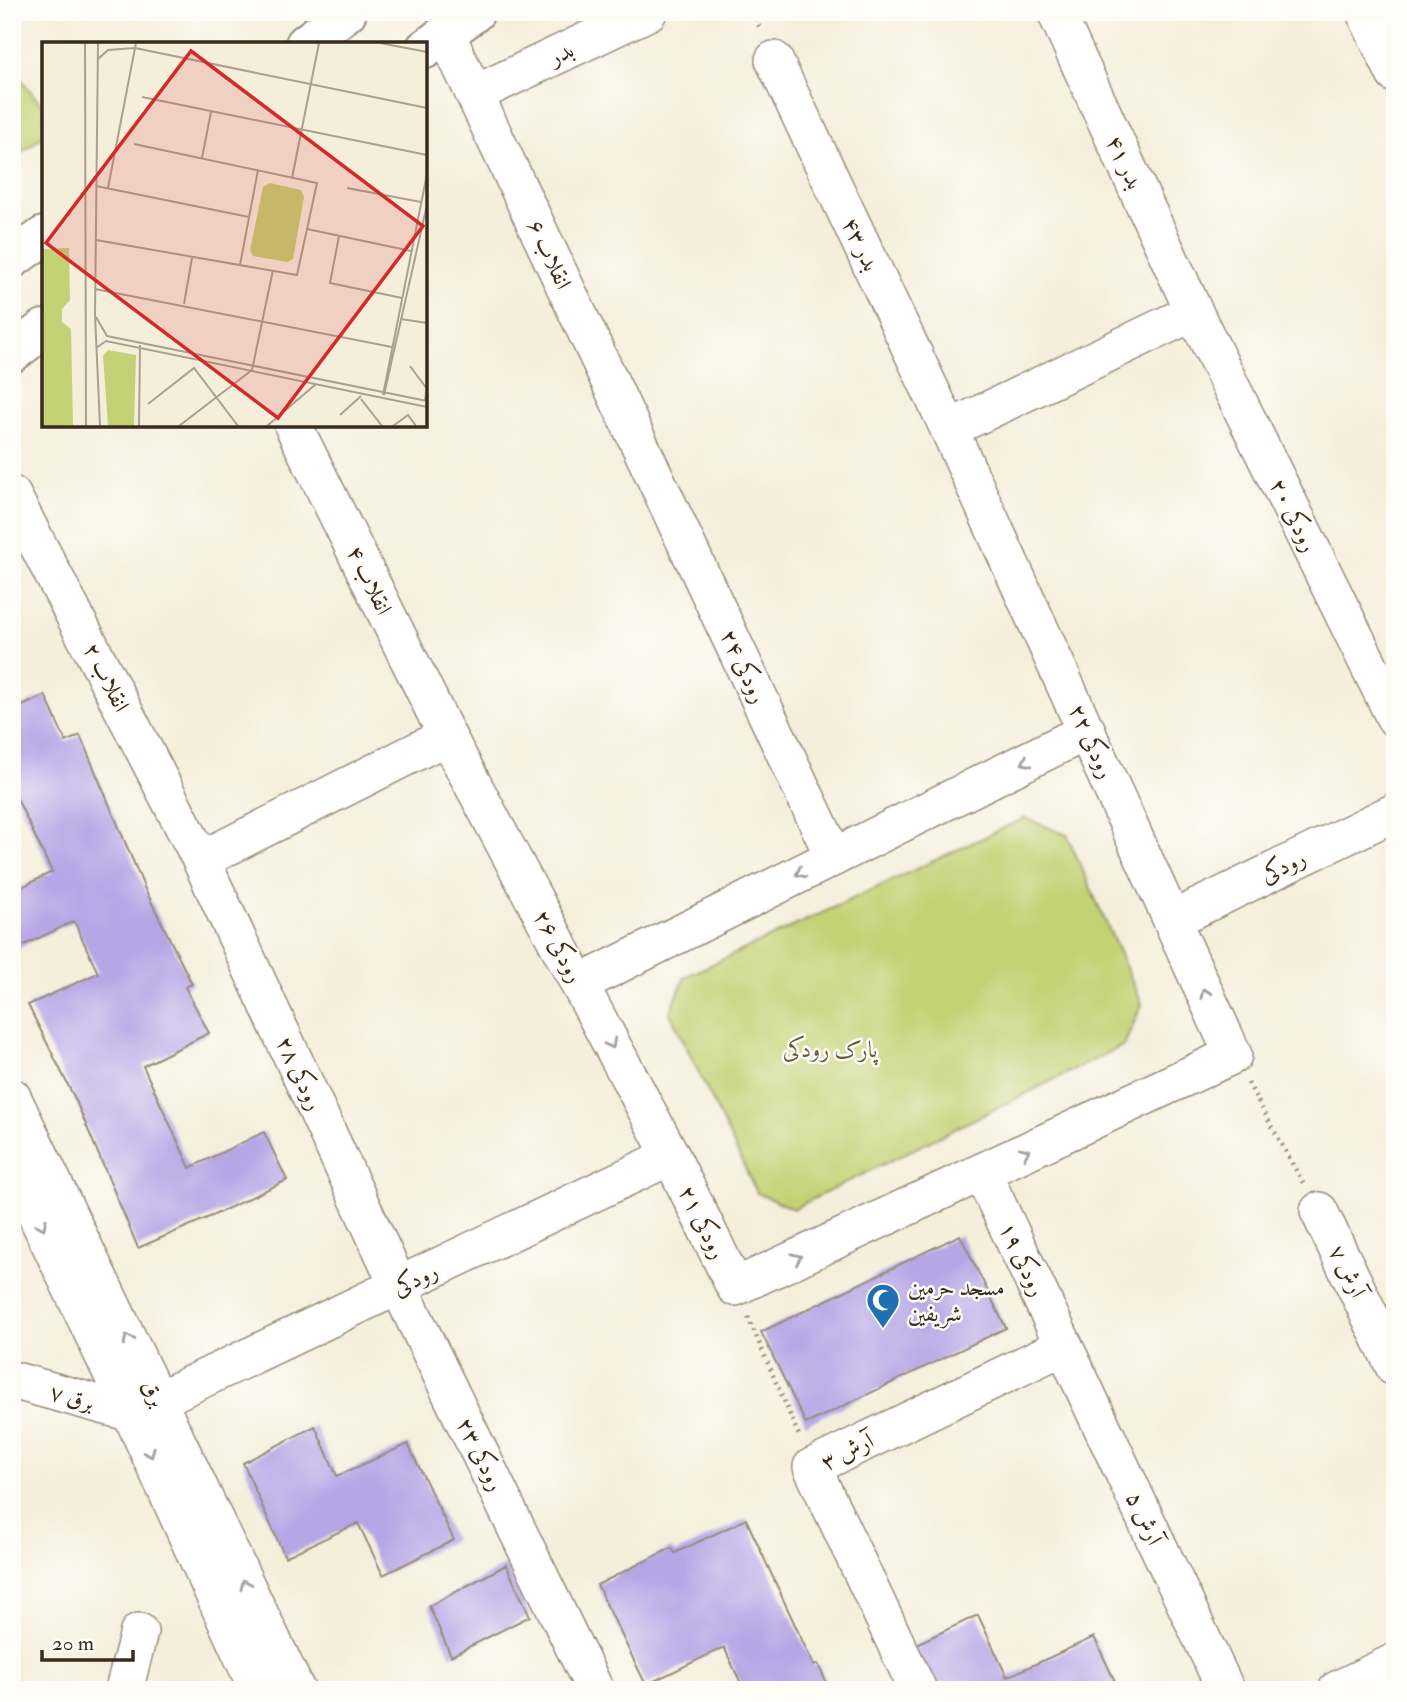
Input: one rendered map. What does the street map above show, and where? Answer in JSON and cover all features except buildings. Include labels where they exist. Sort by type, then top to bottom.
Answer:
[{"type":"main road","points":[[307,42],[347,12]]},
{"type":"main road","points":[[12,259],[42,237]]},
{"type":"main road","points":[[12,353],[42,330]]},
{"type":"street","name":"بدر","points":[[475,94],[648,12]]},
{"type":"street","name":"بدر ۴۱","points":[[1056,12],[1194,312]]},
{"type":"street","points":[[1365,12],[1395,74]]},
{"type":"street","name":"انقلاب ۶","points":[[449,32],[475,94],[654,475]]},
{"type":"street","name":"بدر ۴۳","points":[[774,60],[949,429]]},
{"type":"street","points":[[949,429],[1194,312]]},
{"type":"street","name":"رودکی ۲۰","points":[[1194,312],[1395,718]]},
{"type":"street","name":"انقلاب ۴","points":[[294,427],[447,736]]},
{"type":"street","name":"رودکی ۲۲","points":[[949,429],[1233,1055]]},
{"type":"street","name":"رودکی ۲۴","points":[[654,475],[834,857]]},
{"type":"street","name":"انقلاب ۲","points":[[12,495],[201,860]]},
{"type":"street","points":[[579,984],[1087,731]]},
{"type":"street","points":[[201,860],[447,736]]},
{"type":"street","name":"رودکی ۲۶","points":[[447,736],[670,1156]]},
{"type":"street","name":"رودکی","points":[[1172,920],[1395,812]]},
{"type":"street","name":"رودکی ۲۸","points":[[201,860],[400,1287]]},
{"type":"street","points":[[735,1287],[1233,1055]]},
{"type":"street","name":"برق","points":[[12,1097],[144,1407],[258,1690]]},
{"type":"street","name":"رودکی","points":[[144,1407],[670,1156]]},
{"type":"street","name":"رودکی ۲۱","points":[[670,1156],[735,1287]]},
{"type":"street","name":"برق","points":[[12,1164],[296,1690]]},
{"type":"street","name":"رودکی ۱۹","points":[[982,1172],[1064,1346]]},
{"type":"street","name":"آرش ۷","points":[[1319,1211],[1395,1368]]},
{"type":"street","name":"رودکی ۲۳","points":[[400,1287],[595,1690]]},
{"type":"street","name":"آرش ۳","points":[[918,1690],[812,1467],[1064,1346]]},
{"type":"street","name":"آرش ۵","points":[[1064,1346],[1226,1690]]},
{"type":"street","name":"برق ۷","points":[[12,1380],[144,1407]]},
{"type":"street","points":[[124,1690],[139,1632]]},
{"type":"street","points":[[1337,1690],[1395,1662]]},
{"type":"path","points":[[1233,1055],[1319,1211]]},
{"type":"path","points":[[735,1287],[812,1467]]},
{"type":"green space","points":[[12,68],[42,106],[42,137],[12,160]]},
{"type":"green space","name":"پارک رودکی","points":[[1025,818],[1067,835],[1142,1004],[1124,1045],[793,1209],[757,1193],[670,1013],[685,977]]},
{"type":"place","name":"مسجد حرمین شریفین","points":[[883,1330]]}]
